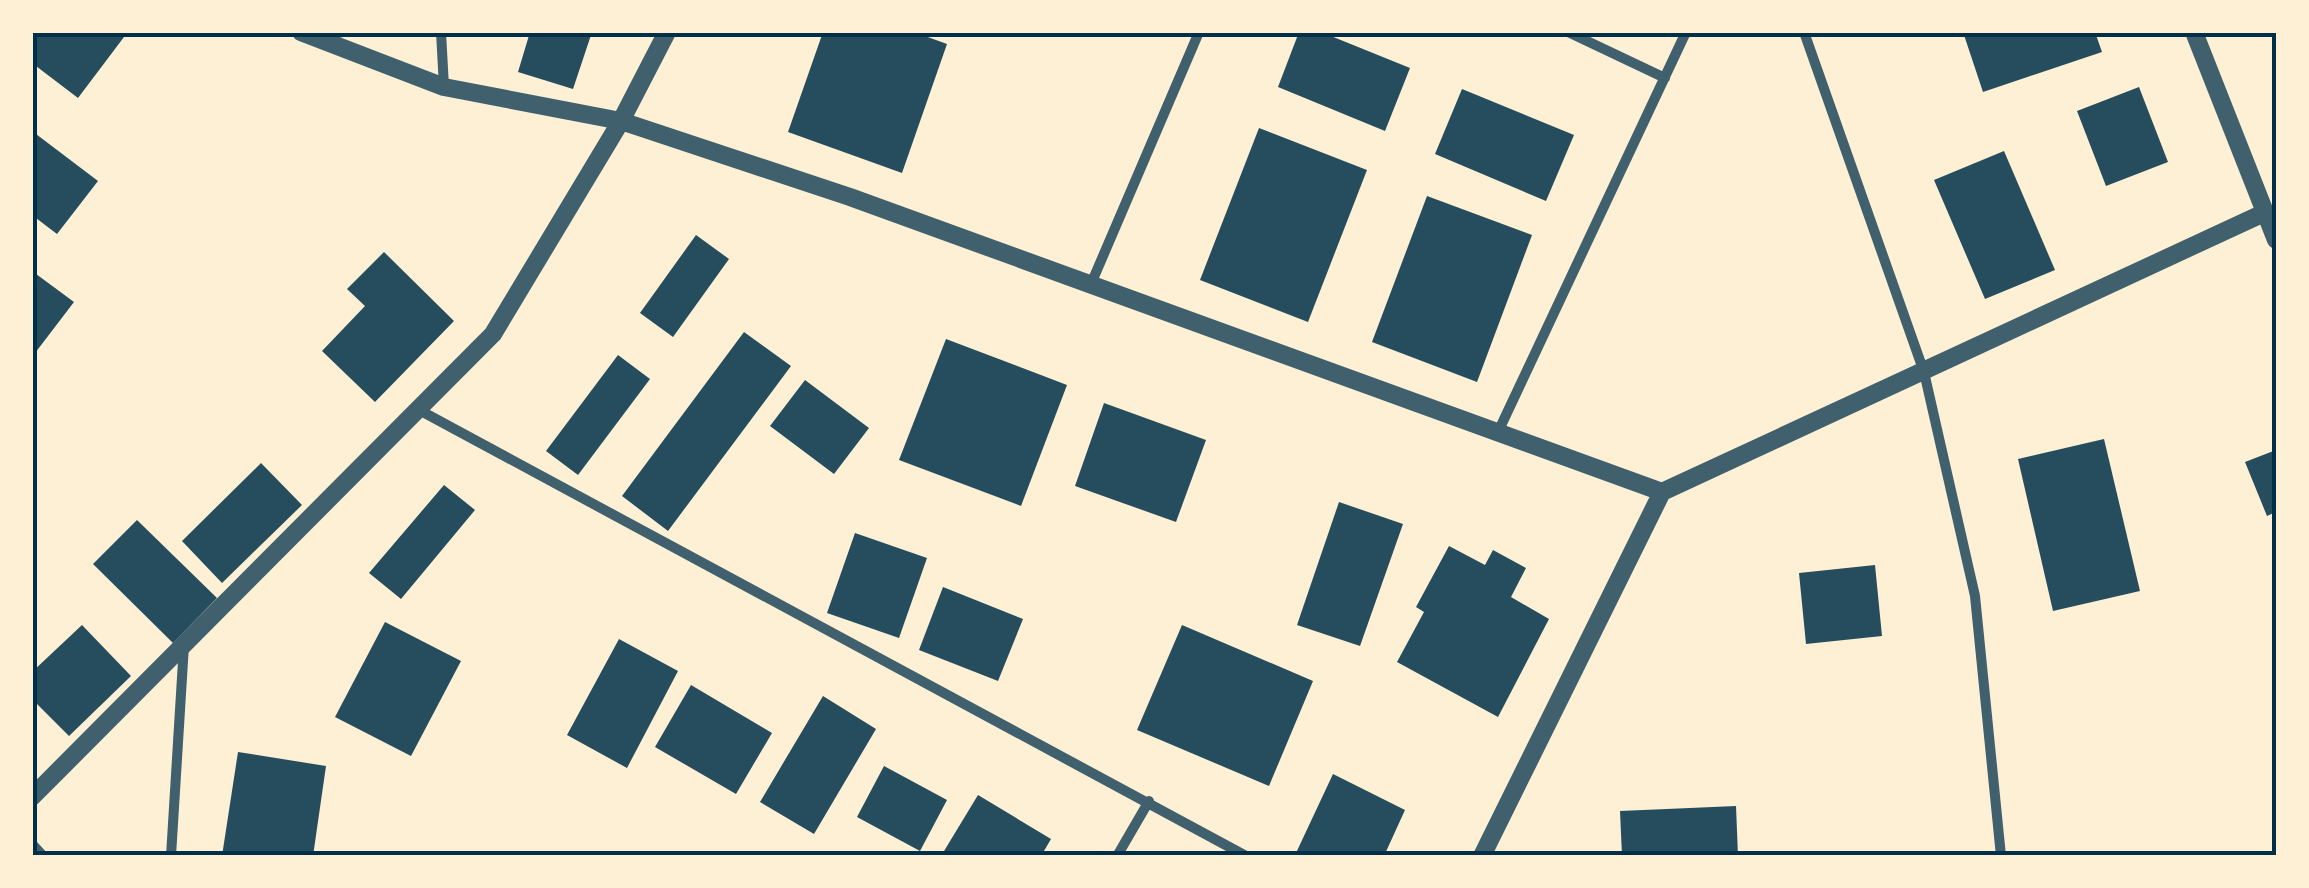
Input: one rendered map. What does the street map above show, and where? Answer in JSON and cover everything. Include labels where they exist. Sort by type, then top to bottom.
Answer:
[{"type":"street","points":[[301,32],[444,88],[621,121],[1091,284],[1662,492]]},
{"type":"street","points":[[441,32],[444,88]]},
{"type":"street","points":[[32,797],[421,412],[494,334],[621,121],[667,32]]},
{"type":"street","points":[[1091,284],[1199,32]]},
{"type":"street","points":[[1568,32],[1665,78]]},
{"type":"street","points":[[1498,432],[1686,32]]},
{"type":"street","points":[[1804,32],[1924,372],[1975,596],[2000,856]]},
{"type":"street","points":[[2194,32],[2276,240]]},
{"type":"street","points":[[1482,856],[1662,492],[2266,212]]},
{"type":"street","points":[[421,412],[1149,800],[1246,856]]},
{"type":"street","points":[[171,856],[184,644]]},
{"type":"street","points":[[1117,856],[1149,800]]},
{"type":"street","points":[[32,844],[44,856]]},
{"type":"building","points":[[32,32],[118,32],[124,37],[78,98],[32,63]]},
{"type":"building","points":[[326,32],[360,32],[360,35],[327,39]]},
{"type":"building","points":[[530,32],[592,32],[573,89],[518,72]]},
{"type":"building","points":[[823,32],[914,32],[947,44],[902,173],[788,132]]},
{"type":"building","points":[[1299,32],[1321,32],[1410,68],[1385,131],[1278,87]]},
{"type":"building","points":[[1963,32],[2095,32],[2102,52],[1983,92]]},
{"type":"building","points":[[2139,87],[2168,162],[2106,186],[2077,111]]},
{"type":"building","points":[[1462,89],[1574,135],[1546,201],[1435,154]]},
{"type":"building","points":[[1259,128],[1367,170],[1308,322],[1200,280]]},
{"type":"building","points":[[32,131],[98,181],[57,234],[32,215]]},
{"type":"building","points":[[2004,151],[2055,270],[1985,299],[1934,180]]},
{"type":"building","points":[[1427,196],[1532,235],[1477,382],[1372,342]]},
{"type":"building","points":[[696,235],[729,259],[673,337],[640,313]]},
{"type":"building","points":[[384,252],[454,321],[375,402],[322,351],[365,306],[347,289]]},
{"type":"building","points":[[32,271],[74,302],[32,357]]},
{"type":"building","points":[[744,332],[791,366],[668,531],[622,496]]},
{"type":"building","points":[[946,339],[1067,385],[1021,506],[899,460]]},
{"type":"building","points":[[618,355],[650,379],[578,475],[546,451]]},
{"type":"building","points":[[805,380],[869,428],[834,474],[770,426]]},
{"type":"building","points":[[1104,403],[1206,440],[1176,522],[1075,486]]},
{"type":"building","points":[[2104,439],[2140,591],[2053,611],[2018,459]]},
{"type":"building","points":[[2276,450],[2276,512],[2267,516],[2245,462]]},
{"type":"building","points":[[261,463],[302,505],[222,583],[182,541]]},
{"type":"building","points":[[444,485],[475,510],[401,599],[369,573]]},
{"type":"building","points":[[1339,502],[1403,524],[1360,646],[1297,625]]},
{"type":"building","points":[[137,520],[217,598],[173,643],[93,564]]},
{"type":"building","points":[[855,533],[927,558],[899,638],[827,613]]},
{"type":"building","points":[[1449,546],[1485,565],[1493,550],[1526,568],[1511,597],[1549,619],[1498,717],[1397,662],[1424,612],[1416,607]]},
{"type":"building","points":[[1875,565],[1882,636],[1806,644],[1799,573]]},
{"type":"building","points":[[943,587],[1023,619],[998,681],[919,650]]},
{"type":"building","points":[[385,622],[461,661],[411,756],[335,717]]},
{"type":"building","points":[[82,625],[131,676],[69,736],[32,699],[32,672]]},
{"type":"building","points":[[1182,625],[1313,681],[1269,786],[1137,730]]},
{"type":"building","points":[[619,639],[678,671],[627,768],[567,735]]},
{"type":"building","points":[[691,685],[772,733],[736,794],[655,747]]},
{"type":"building","points":[[823,696],[876,729],[814,834],[760,802]]},
{"type":"building","points":[[238,752],[326,766],[313,856],[222,856]]},
{"type":"building","points":[[884,766],[947,800],[920,851],[857,817]]},
{"type":"building","points":[[1333,774],[1405,810],[1384,856],[1296,853]]},
{"type":"building","points":[[978,795],[1051,839],[1041,856],[941,856]]},
{"type":"building","points":[[1736,806],[1738,856],[1622,856],[1620,811]]}]
